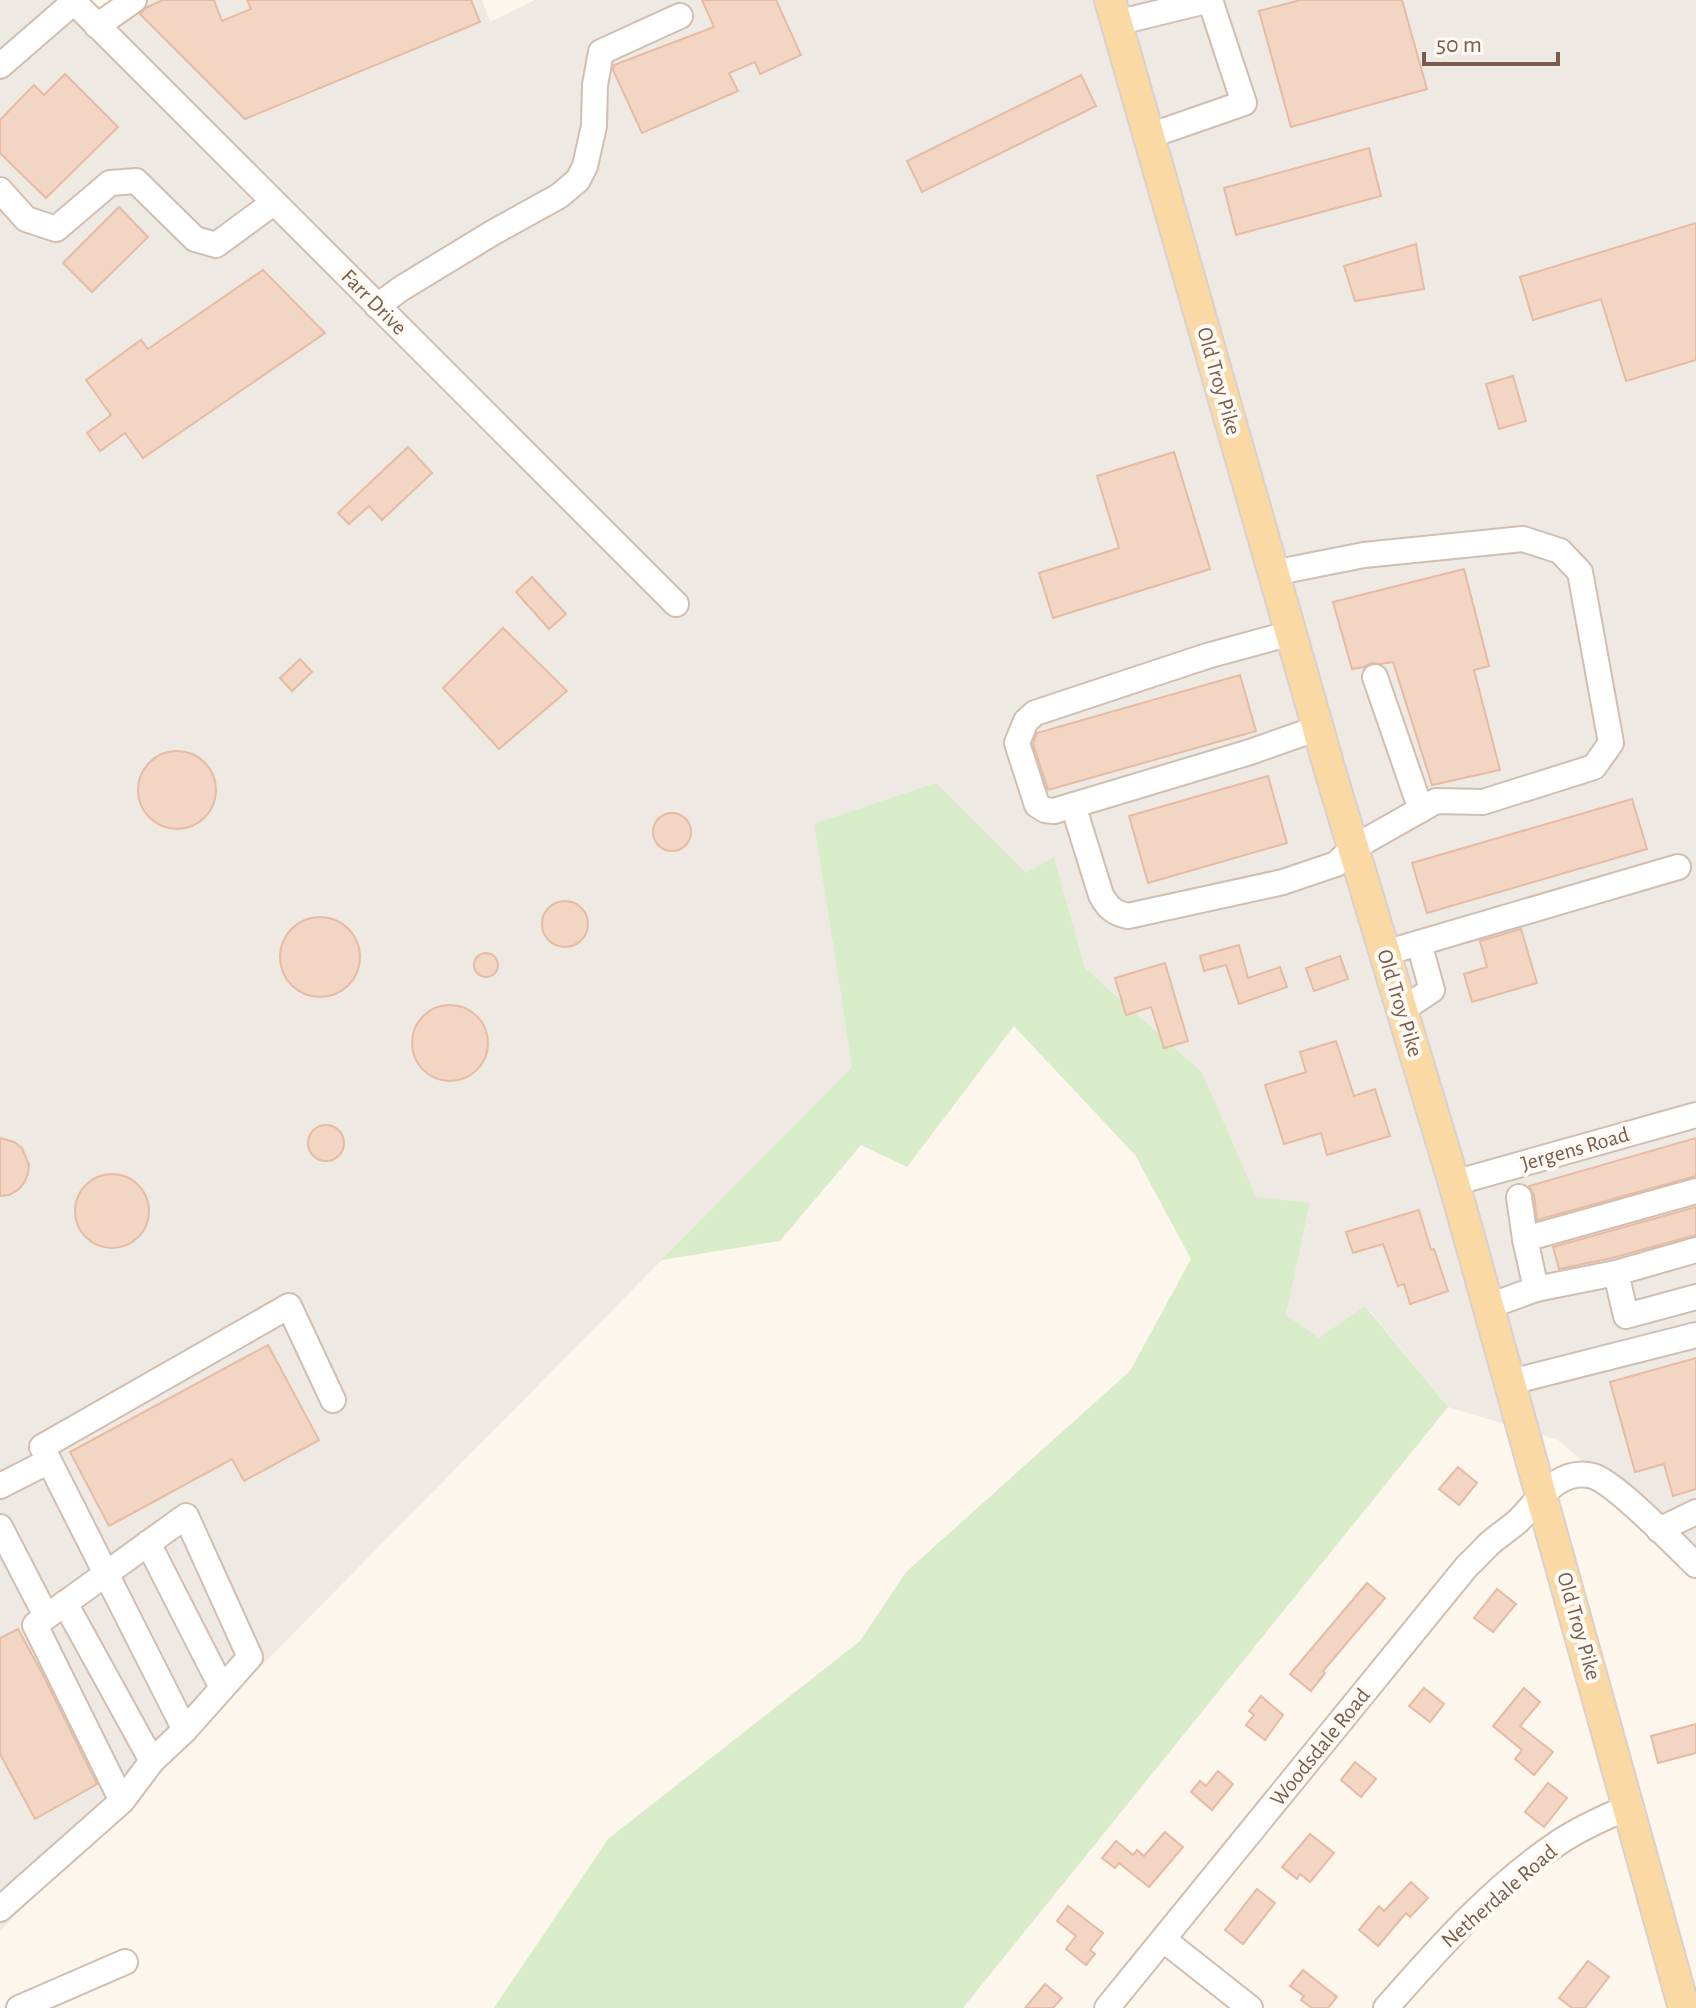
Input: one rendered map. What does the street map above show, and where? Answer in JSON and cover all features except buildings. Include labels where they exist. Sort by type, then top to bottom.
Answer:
[{"type":"main road","name":"Old Troy Pike","points":[[1113,11],[1273,573],[1511,1382],[1684,2008]]},
{"type":"street","points":[[97,26],[134,0]]},
{"type":"street","points":[[1113,11],[1210,0],[1244,103],[1149,136]]},
{"type":"street","points":[[0,66],[73,1]]},
{"type":"street","name":"Farr Drive","points":[[73,1],[676,604]]},
{"type":"street","points":[[377,306],[494,232],[559,196],[578,180],[585,166],[594,126],[595,85],[601,52],[680,16]]},
{"type":"street","points":[[0,190],[26,219],[56,229],[110,183],[136,181],[195,239],[216,245],[273,203]]},
{"type":"street","points":[[1073,805],[1101,895],[1107,907],[1128,916],[1283,882],[1336,864],[1353,848],[1436,801],[1483,802],[1594,767],[1611,743],[1580,572],[1560,551],[1523,539],[1364,555],[1273,573]]},
{"type":"street","points":[[1291,633],[1207,656],[1035,713],[1026,721],[1017,743],[1037,805],[1054,811],[1250,752],[1318,728]]},
{"type":"street","points":[[1375,677],[1421,810]]},
{"type":"street","points":[[1385,953],[1678,867]]},
{"type":"street","points":[[1402,1010],[1432,990],[1419,943]]},
{"type":"street","name":"Jergens Road","points":[[1454,1183],[1696,1115]]},
{"type":"street","points":[[1525,1239],[1696,1191]]},
{"type":"street","points":[[1519,1197],[1536,1289]]},
{"type":"street","points":[[1489,1306],[1536,1289],[1616,1273],[1696,1250]]},
{"type":"street","points":[[1616,1273],[1626,1316],[1696,1297]]},
{"type":"street","points":[[185,1730],[42,1447],[289,1306],[333,1400]]},
{"type":"street","points":[[1511,1382],[1696,1335]]},
{"type":"street","points":[[0,1486],[49,1461]]},
{"type":"street","name":"Woodsdale Road","points":[[1107,2008],[1467,1566],[1558,1481],[1570,1476],[1596,1477],[1615,1489],[1696,1565]]},
{"type":"street","points":[[1659,1530],[1696,1512]]},
{"type":"street","points":[[0,1909],[122,1801],[152,1761],[185,1730],[250,1657],[186,1516],[35,1625],[122,1801]]},
{"type":"street","points":[[0,1527],[152,1761]]},
{"type":"street","points":[[148,1543],[222,1688]]},
{"type":"street","name":"Netherdale Road","points":[[1386,2008],[1436,1950],[1529,1864],[1591,1823],[1629,1807]]},
{"type":"street","points":[[1164,1940],[1250,2008]]},
{"type":"street","points":[[19,2008],[125,1962]]},
{"type":"shaded area","points":[[0,0],[71,0],[92,20],[125,0],[482,0],[490,22],[535,0],[1696,0],[1696,1557],[1558,1440],[1448,1407],[1366,1306],[1319,1339],[1286,1315],[1310,1204],[1256,1198],[1202,1072],[1085,968],[1054,858],[1027,874],[814,824],[852,1067],[0,1931]]},
{"type":"green space","points":[[936,783],[1026,873],[1054,857],[1085,968],[1202,1072],[1256,1197],[1310,1203],[1286,1315],[1319,1338],[1365,1306],[1448,1407],[963,2008],[494,2008],[608,1839],[860,1641],[906,1572],[1130,1371],[1191,1259],[1135,1155],[1014,1026],[907,1167],[861,1145],[780,1241],[661,1260],[852,1067],[814,824]]}]
